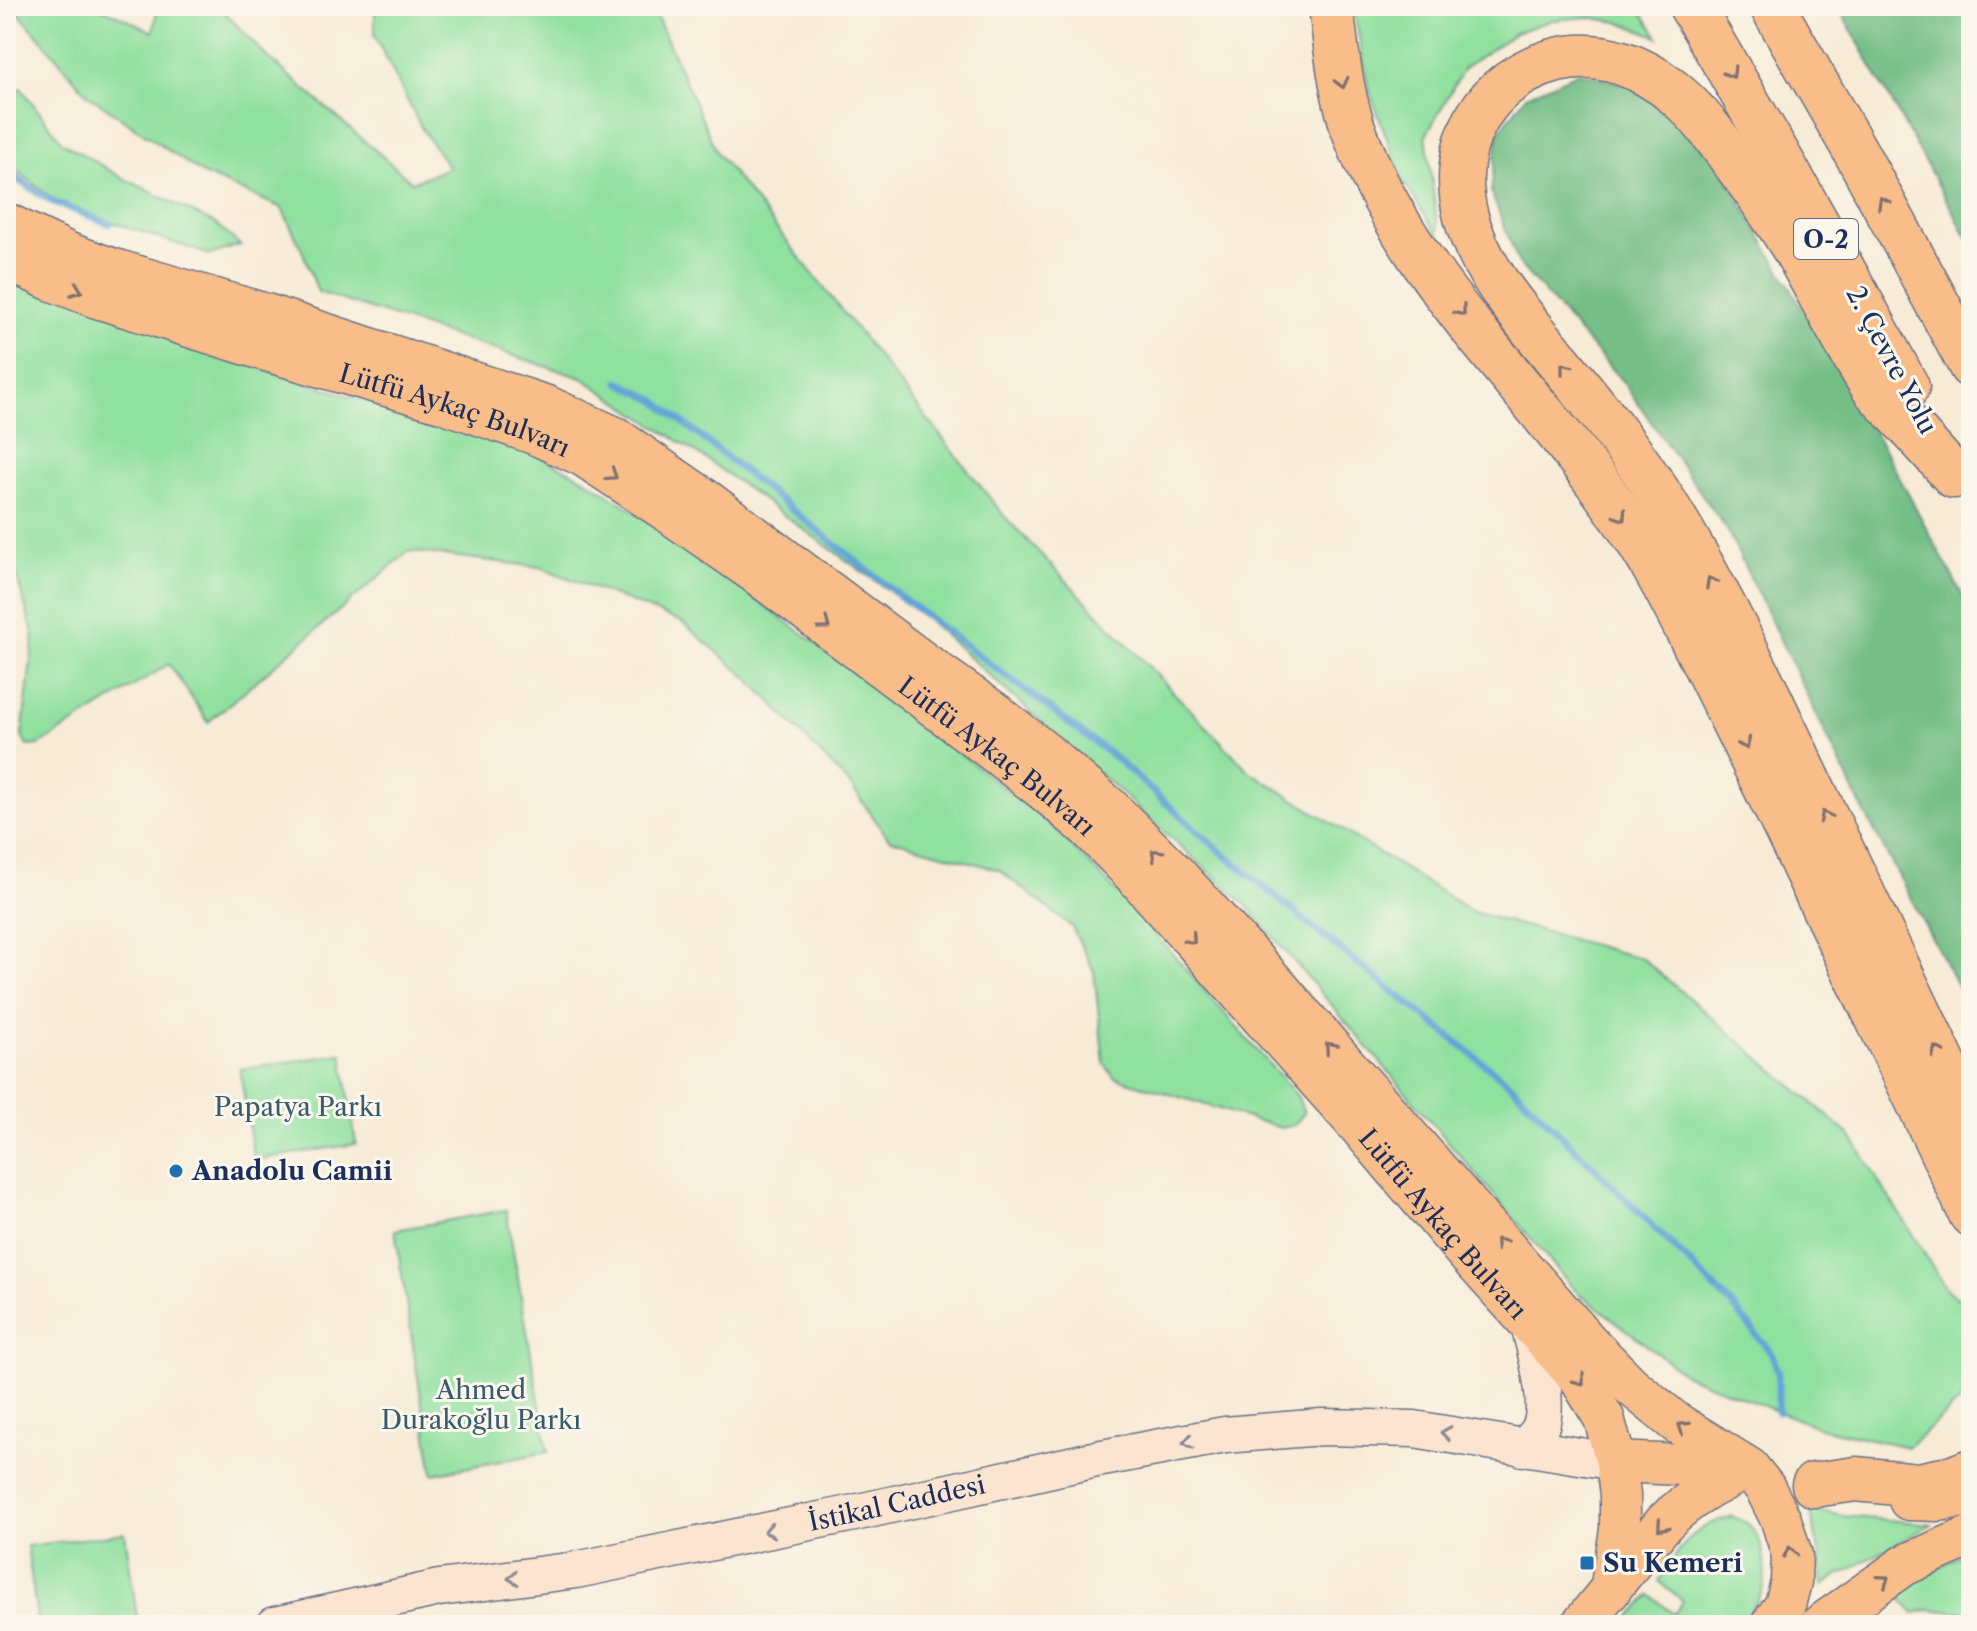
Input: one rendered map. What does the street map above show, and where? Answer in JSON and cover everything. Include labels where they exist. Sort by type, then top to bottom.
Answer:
[{"type":"highway","points":[[1331,6],[1339,70],[1349,112],[1377,187],[1403,234],[1443,289],[1607,495],[1643,549],[1747,748],[1971,1214]]},
{"type":"highway","name":"2. Çevre Yolu","points":[[1691,6],[1858,296],[1963,492]]},
{"type":"highway","name":"O-2","points":[[1772,6],[1858,156],[1971,366]]},
{"type":"highway","points":[[1963,492],[1876,390],[1792,246],[1754,189],[1707,126],[1669,89],[1623,62],[1592,57],[1563,58],[1536,66],[1499,90],[1468,134],[1460,172],[1466,216],[1484,262],[1519,311],[1612,426],[1674,517],[1769,697],[1971,1121]]},
{"type":"highway","points":[[1920,270],[1971,339]]},
{"type":"highway","points":[[1814,1485],[1856,1479],[1918,1485],[1971,1471]]},
{"type":"main road","name":"Lütfü Aykaç Bulvarı","points":[[6,223],[69,253],[275,329],[442,402],[534,434],[583,456],[754,572],[994,752],[1087,827],[1136,877],[1362,1130],[1466,1253],[1579,1378],[1604,1418],[1616,1462],[1620,1530],[1610,1591]]},
{"type":"main road","name":"Lütfü Aykaç Bulvarı","points":[[6,259],[97,298],[275,329],[547,406],[615,437],[709,502],[1009,723],[1108,806],[1175,873],[1273,981],[1540,1289],[1619,1374],[1675,1422],[1749,1468]]},
{"type":"main road","points":[[1523,1448],[1541,1427],[1543,1392],[1528,1322]]},
{"type":"main road","name":"İstikal Caddesi","points":[[275,1625],[439,1588],[576,1570],[1097,1459],[1225,1435],[1322,1427],[1401,1428],[1468,1436],[1616,1462]]},
{"type":"main road","points":[[1616,1462],[1749,1468],[1814,1485],[1913,1501],[1971,1496]]},
{"type":"main road","points":[[1581,1625],[1677,1510],[1717,1483],[1749,1468]]},
{"type":"main road","points":[[1749,1468],[1775,1507],[1792,1555],[1791,1582],[1785,1605],[1771,1625]]},
{"type":"main road","points":[[1820,1625],[1905,1565],[1971,1536]]},
{"type":"green space","points":[[13,6],[98,6],[153,32],[158,6],[219,6],[264,54],[412,182],[449,168],[422,129],[375,36],[375,6],[652,6],[717,153],[1005,517],[1249,771],[1473,912],[1643,959],[1850,1135],[1947,1290],[1971,1308],[1971,1362],[1964,1398],[1908,1447],[1820,1428],[1686,1375],[1575,1290],[1246,905],[921,614],[706,459],[582,378],[318,292],[282,208],[203,174],[88,95]]},
{"type":"green space","points":[[1353,6],[1638,6],[1658,37],[1623,23],[1588,17],[1552,20],[1515,33],[1464,68],[1426,135],[1439,237],[1403,181],[1369,90]]},
{"type":"green space","points":[[1838,6],[1971,6],[1971,244]]},
{"type":"green space","points":[[1579,72],[1637,88],[1717,161],[1885,451],[1971,611],[1971,1011],[1858,800],[1727,530],[1623,382],[1519,264],[1491,192],[1498,133],[1526,96]]},
{"type":"green space","points":[[21,88],[62,142],[121,177],[216,224],[240,245],[210,255],[61,205],[6,162],[6,96]]},
{"type":"green space","points":[[6,273],[235,360],[538,455],[585,479],[827,651],[1043,818],[1125,900],[1298,1097],[1304,1113],[1294,1125],[1281,1128],[1114,1077],[1104,1063],[1094,971],[1072,927],[999,870],[889,839],[851,786],[749,679],[682,622],[540,567],[409,551],[208,722],[169,664],[39,745],[27,746],[22,736],[34,636],[6,540]]},
{"type":"green space","name":"Papatya Parkı","points":[[342,1054],[356,1144],[254,1160],[240,1069]]},
{"type":"green space","name":"Ahmed Durakoğlu Parkı","points":[[506,1210],[548,1452],[433,1474],[395,1230]]},
{"type":"green space","points":[[1810,1509],[1843,1516],[1932,1524],[1822,1585],[1820,1556]]},
{"type":"green space","points":[[1732,1516],[1754,1532],[1764,1559],[1763,1588],[1746,1615],[1735,1625],[1624,1625],[1650,1595],[1674,1614],[1683,1601],[1659,1581],[1688,1540],[1706,1526]]},
{"type":"green space","points":[[125,1533],[138,1625],[38,1625],[27,1546]]},
{"type":"green space","points":[[1971,1549],[1971,1612],[1927,1610],[1914,1613],[1901,1599],[1913,1583]]},
{"type":"waterway","points":[[6,172],[51,201],[110,224]]},
{"type":"waterway","points":[[619,382],[655,400],[901,597],[1114,757],[1218,849],[1511,1085],[1733,1306],[1772,1354],[1778,1373],[1778,1412]]},
{"type":"place","name":"Anadolu Camii","points":[[176,1171]]},
{"type":"place","name":"Su Kemeri","points":[[1587,1563]]}]
